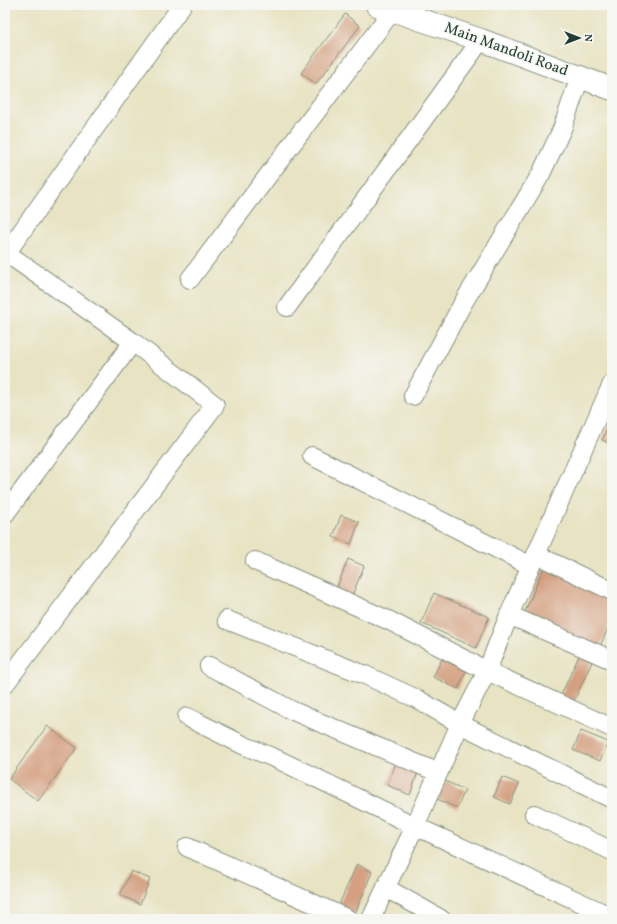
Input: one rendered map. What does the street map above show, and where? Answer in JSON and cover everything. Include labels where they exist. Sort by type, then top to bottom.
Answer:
[{"type":"street","points":[[7,677],[215,405],[133,342],[5,253],[182,5]]},
{"type":"street","points":[[190,279],[385,7]]},
{"type":"street","name":"Main Mandoli Road","points":[[385,7],[481,40],[612,89]]},
{"type":"street","points":[[286,307],[481,40]]},
{"type":"street","points":[[412,396],[463,303],[541,174],[562,128],[580,78]]},
{"type":"street","points":[[5,514],[133,342]]},
{"type":"street","points":[[371,919],[415,826],[437,772],[487,671],[509,615],[612,384]]},
{"type":"street","points":[[312,456],[534,560],[612,591]]},
{"type":"street","points":[[254,561],[390,621],[487,671],[612,728]]},
{"type":"street","points":[[509,615],[612,660]]},
{"type":"street","points":[[227,620],[365,675],[416,699],[460,724],[612,799]]},
{"type":"street","points":[[209,666],[293,711],[437,772]]},
{"type":"street","points":[[187,717],[243,745],[279,760],[415,826],[612,918]]},
{"type":"street","points":[[534,814],[612,851]]},
{"type":"street","points":[[187,847],[348,919]]},
{"type":"street","points":[[386,888],[441,919]]},
{"type":"building","points":[[345,14],[360,26],[316,84],[301,73]]},
{"type":"building","points":[[612,422],[612,444],[602,440]]},
{"type":"building","points":[[341,515],[359,522],[351,544],[333,537]]},
{"type":"building","points":[[348,559],[364,566],[350,601],[334,595]]},
{"type":"building","points":[[544,567],[612,597],[612,618],[599,649],[523,616]]},
{"type":"building","points":[[434,593],[489,617],[476,648],[421,623]]},
{"type":"building","points":[[579,656],[592,662],[574,701],[561,695]]},
{"type":"building","points":[[442,659],[466,671],[458,689],[433,677]]},
{"type":"building","points":[[47,726],[77,748],[38,801],[9,779]]},
{"type":"building","points":[[581,731],[608,742],[600,761],[573,750]]},
{"type":"building","points":[[396,763],[418,772],[410,795],[387,785]]},
{"type":"building","points":[[502,777],[519,784],[510,804],[494,797]]},
{"type":"building","points":[[445,781],[465,790],[457,808],[437,799]]},
{"type":"building","points":[[357,864],[372,872],[354,916],[337,909]]},
{"type":"building","points":[[131,871],[150,879],[140,904],[120,895]]}]
